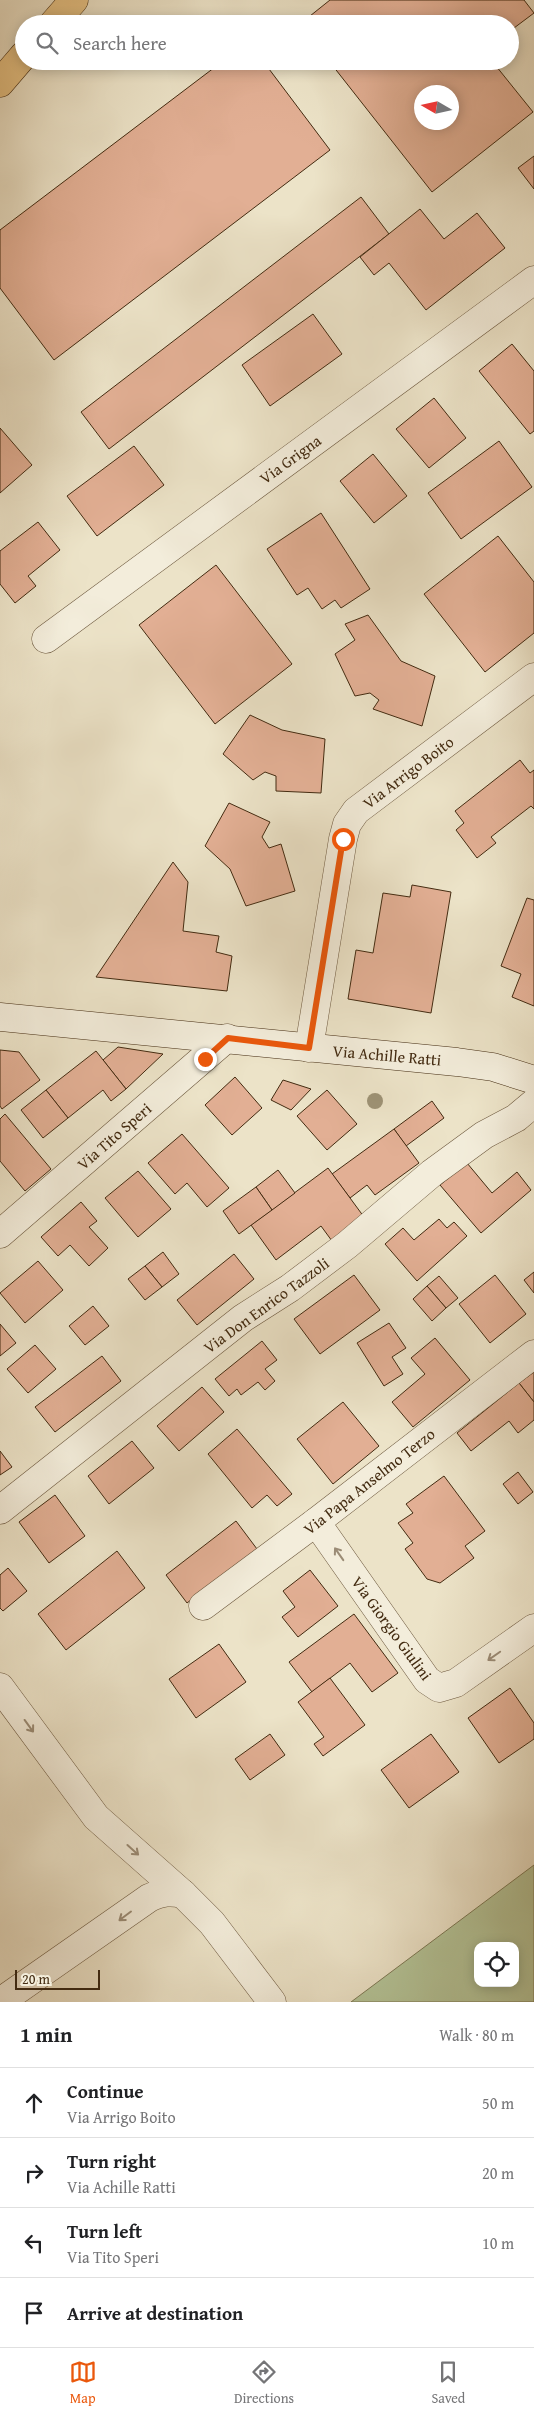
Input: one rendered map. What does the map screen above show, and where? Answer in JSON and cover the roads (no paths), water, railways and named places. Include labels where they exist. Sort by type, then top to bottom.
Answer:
[{"type":"main road","points":[[60,15],[74,0]]},
{"type":"main road","points":[[0,83],[15,66]]},
{"type":"street","name":"Via Grigna","points":[[46,639],[534,280]]},
{"type":"street","name":"Via Arrigo Boito","points":[[309,1048],[343,839],[348,824],[356,811],[386,787],[534,677]]},
{"type":"street","name":"Via Achille Ratti","points":[[0,1017],[457,1062],[493,1067],[534,1080]]},
{"type":"street","name":"Via Tito Speri","points":[[0,1234],[228,1038]]},
{"type":"street","name":"Via Don Enrico Tazzoli","points":[[0,1510],[242,1318],[290,1288],[347,1245],[432,1173],[484,1135],[516,1118],[534,1103]]},
{"type":"street","name":"Via Papa Anselmo Terzo","points":[[203,1606],[316,1522],[534,1354]]},
{"type":"street","name":"Via Giorgio Giulini","points":[[316,1522],[427,1680],[438,1688],[456,1683],[534,1628]]},
{"type":"street","points":[[0,1687],[96,1817],[183,1894],[212,1923],[272,2002]]},
{"type":"street","points":[[0,2002],[149,1898],[162,1892],[171,1891],[183,1894]]}]
